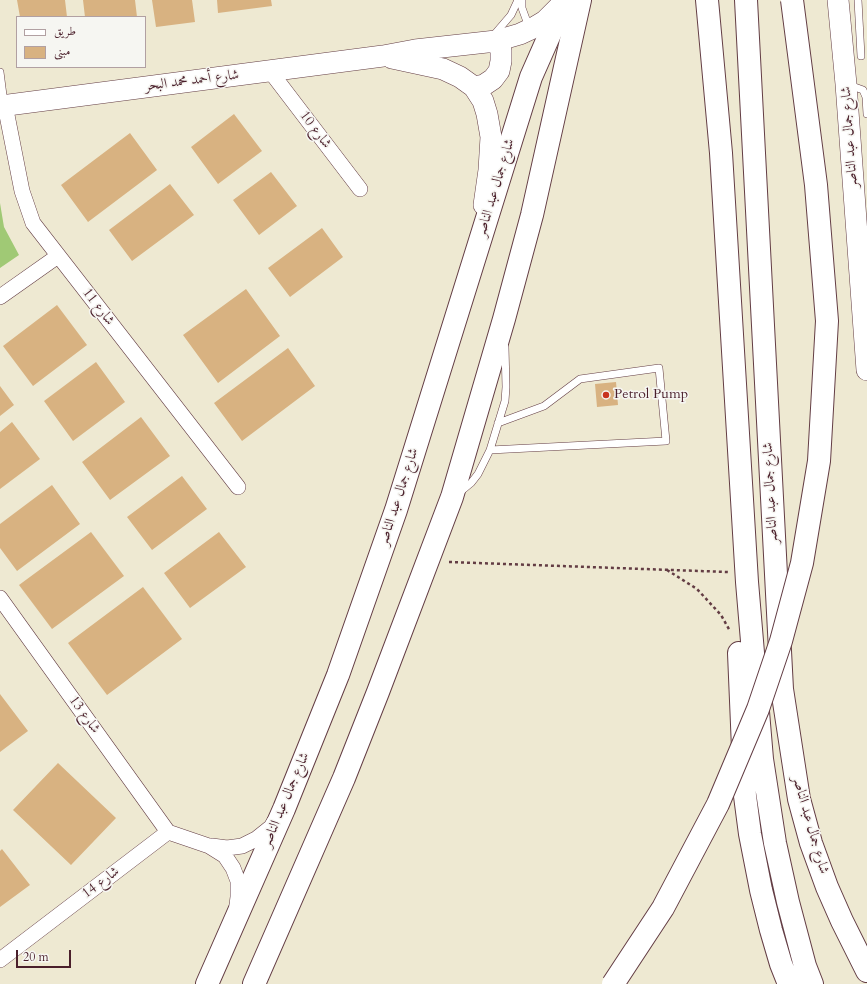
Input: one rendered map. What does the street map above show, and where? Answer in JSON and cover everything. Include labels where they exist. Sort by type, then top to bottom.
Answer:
[{"type":"main road","points":[[707,0],[721,153],[747,582],[762,759],[775,843],[788,902],[805,966],[812,984]]},
{"type":"main road","name":"شارع جمال عبد الناصر","points":[[746,0],[782,690],[799,799],[812,843],[827,887],[867,971]]},
{"type":"main road","points":[[613,984],[663,908],[718,804],[758,710],[780,642],[802,563],[819,461],[827,321],[816,185],[792,0]]},
{"type":"main road","points":[[254,984],[344,778],[452,497],[504,319],[532,215],[570,1]]},
{"type":"main road","name":"شارع جمال عبد الناصر","points":[[207,984],[284,809],[338,676],[396,510],[531,77],[570,1]]},
{"type":"main road","points":[[739,454],[735,529],[738,646],[745,796],[750,834],[767,916],[781,964],[789,984]]},
{"type":"street","name":"شارع جمال عبد الناصر","points":[[838,0],[860,215],[867,370]]},
{"type":"street","name":"شارع أحمد محمد البحر","points":[[2,106],[384,56],[415,50],[492,41],[520,34],[535,27],[570,1]]},
{"type":"street","points":[[471,85],[484,85],[493,79],[499,71],[502,60],[501,50],[492,41]]},
{"type":"street","points":[[467,45],[462,54],[461,64],[463,74],[483,101],[491,137],[489,170],[476,252]]},
{"type":"street","name":"شارع أحمد محمد البحر","points":[[384,56],[443,69],[460,76],[471,85]]},
{"type":"street","name":"شارع 10","points":[[270,71],[360,189]]},
{"type":"street","name":"شارع 11","points":[[2,106],[22,191],[33,224],[238,487]]},
{"type":"street","points":[[0,297],[58,256]]},
{"type":"street","name":"شارع 13","points":[[0,598],[168,832]]},
{"type":"street","points":[[168,832],[209,846],[227,848],[242,846],[256,840],[271,827],[284,809]]},
{"type":"street","name":"شارع 14","points":[[0,960],[168,832]]},
{"type":"street","points":[[209,846],[225,856],[233,868],[238,881],[238,897],[234,920]]},
{"type":"lane","points":[[492,41],[511,15],[518,0]]},
{"type":"lane","points":[[522,0],[522,8],[526,19],[535,27]]},
{"type":"lane","points":[[858,0],[861,56]]},
{"type":"lane","points":[[0,72],[2,106]]},
{"type":"lane","points":[[846,84],[862,90],[866,97],[867,114]]},
{"type":"lane","points":[[452,497],[471,483],[478,474],[490,450],[498,423],[506,387],[504,319]]},
{"type":"lane","points":[[490,450],[666,441],[659,368],[580,379],[544,406],[498,423]]},
{"type":"path","points":[[427,562],[736,572]]},
{"type":"path","points":[[667,570],[697,589],[702,594],[721,615],[738,646]]},
{"type":"green space","points":[[0,203],[4,227],[19,255],[0,268]]},
{"type":"building","points":[[17,0],[65,0],[67,16],[20,16]]},
{"type":"building","points":[[83,0],[135,0],[137,16],[85,16]]},
{"type":"building","points":[[152,0],[192,0],[195,22],[156,27]]},
{"type":"building","points":[[217,0],[271,0],[272,6],[218,13]]},
{"type":"building","points":[[234,114],[262,151],[218,184],[191,147]]},
{"type":"building","points":[[130,133],[157,170],[88,222],[61,185]]},
{"type":"building","points":[[271,172],[297,206],[259,235],[233,200]]},
{"type":"building","points":[[170,184],[194,215],[132,261],[109,230]]},
{"type":"building","points":[[322,228],[343,257],[290,297],[268,268]]},
{"type":"building","points":[[246,289],[280,336],[218,383],[183,335]]},
{"type":"building","points":[[57,305],[87,345],[33,386],[3,346]]},
{"type":"building","points":[[288,348],[315,386],[242,441],[214,403]]},
{"type":"building","points":[[96,362],[125,402],[73,441],[44,401]]},
{"type":"building","name":"Petrol Pump","points":[[616,382],[618,405],[597,407],[595,384]]},
{"type":"building","points":[[0,386],[14,405],[0,416]]},
{"type":"building","points":[[141,417],[170,456],[110,500],[82,462]]},
{"type":"building","points":[[12,422],[40,459],[0,489],[0,432]]},
{"type":"building","points":[[182,476],[207,509],[152,550],[127,517]]},
{"type":"building","points":[[52,485],[80,524],[17,571],[0,548],[0,524]]},
{"type":"building","points":[[91,532],[124,576],[52,629],[19,585]]},
{"type":"building","points":[[219,532],[246,567],[190,608],[164,573]]},
{"type":"building","points":[[143,587],[182,639],[107,695],[68,643]]},
{"type":"building","points":[[0,694],[28,731],[0,752]]},
{"type":"building","points":[[58,763],[116,818],[71,865],[13,810]]},
{"type":"building","points":[[2,849],[30,885],[0,907],[0,851]]},
{"type":"place","name":"Petrol Pump","points":[[606,395]]}]
